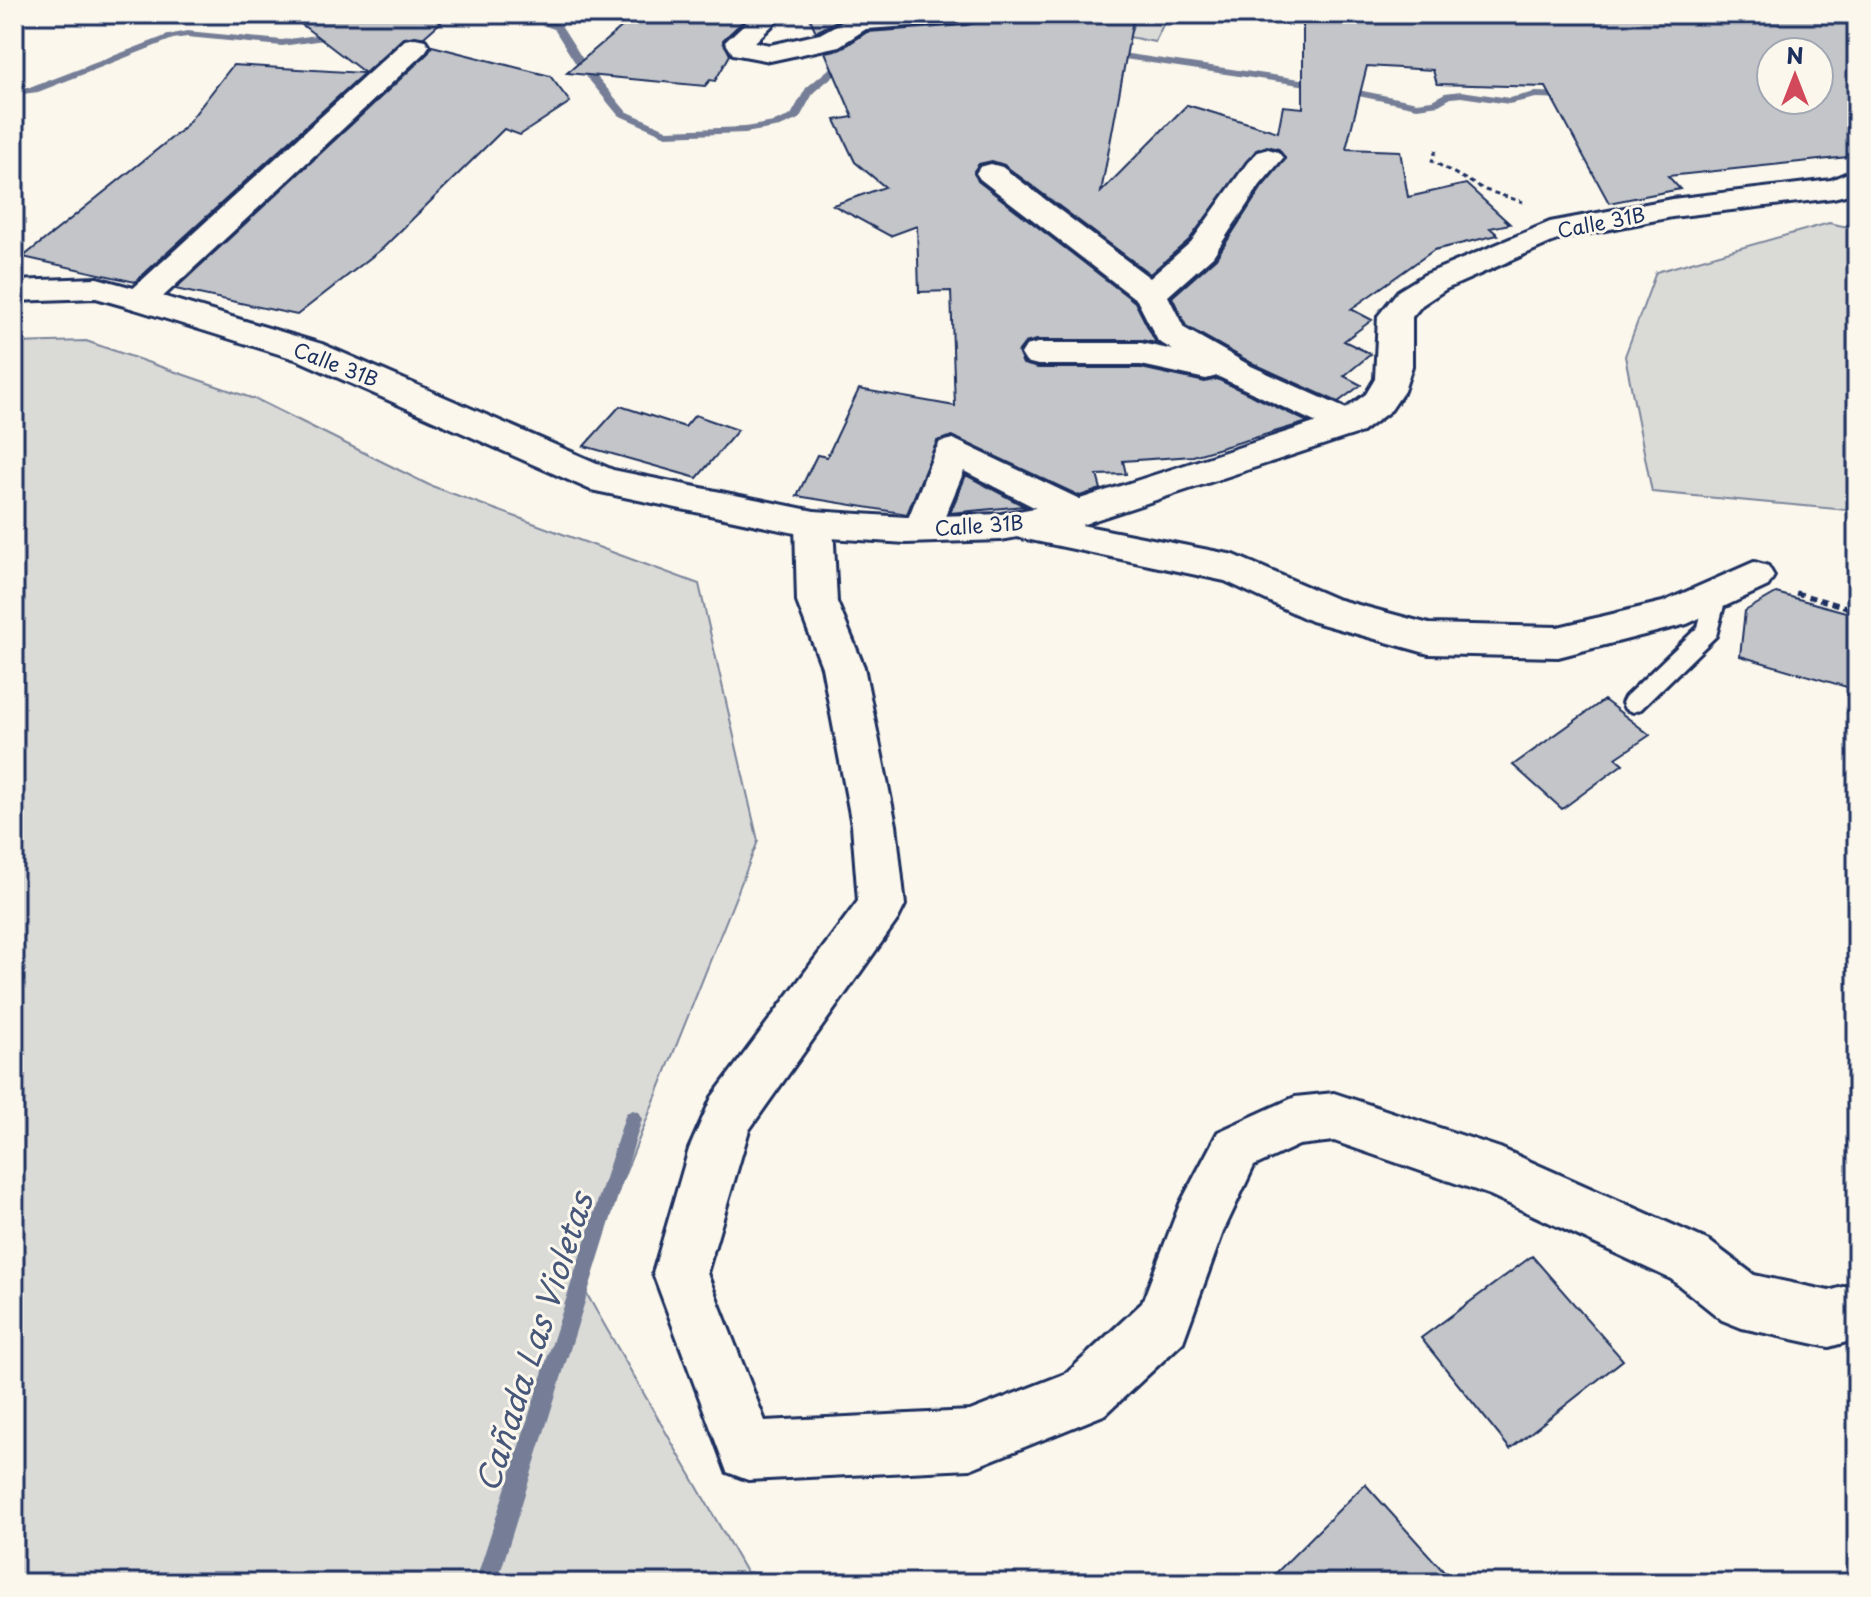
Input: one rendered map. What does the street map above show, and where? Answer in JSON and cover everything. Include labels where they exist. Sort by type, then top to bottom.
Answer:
[{"type":"street","points":[[771,14],[739,42],[743,48],[770,53],[829,40],[860,21],[967,14]]},
{"type":"street","points":[[140,300],[415,46]]},
{"type":"street","points":[[1151,295],[1170,274],[1201,251],[1251,173],[1268,158]]},
{"type":"street","points":[[991,173],[1151,295],[1170,334],[1239,374],[1349,424]]},
{"type":"street","name":"Calle 31B","points":[[14,291],[97,288],[310,352],[604,481],[814,524],[923,529],[1015,525],[1077,513],[1349,424],[1375,409],[1388,392],[1395,365],[1395,316],[1410,298],[1435,282],[1550,231],[1672,208],[1833,189],[1851,184],[1857,178]]},
{"type":"street","points":[[1038,354],[1141,354],[1239,374]]},
{"type":"street","points":[[923,529],[953,451],[1077,513]]},
{"type":"street","points":[[814,524],[817,602],[843,667],[874,825],[882,905],[730,1114],[715,1149],[680,1273],[748,1451],[970,1440],[1086,1394],[1163,1322],[1199,1223],[1236,1149],[1295,1121],[1334,1117],[1500,1173],[1690,1260],[1742,1300],[1829,1319],[1857,1311]]},
{"type":"street","points":[[1015,525],[1234,569],[1325,611],[1429,639],[1558,642],[1673,614],[1754,576]]},
{"type":"lane","points":[[1633,703],[1708,630],[1716,594]]},
{"type":"path","points":[[1436,150],[1432,161],[1485,190],[1527,203],[1550,231]]},
{"type":"path","points":[[1754,576],[1793,593],[1857,610]]},
{"type":"shaded area","points":[[1137,14],[1168,14],[1155,42],[1129,37]]},
{"type":"shaded area","points":[[1829,223],[1857,229],[1857,511],[1652,492],[1625,356],[1656,272]]},
{"type":"shaded area","points":[[86,341],[260,401],[429,485],[699,584],[758,841],[581,1284],[746,1572],[846,1583],[14,1583],[14,343]]},
{"type":"building","points":[[288,14],[450,14],[424,37],[403,38],[365,73]]},
{"type":"building","points":[[637,14],[751,14],[723,40],[730,55],[715,81],[710,80],[705,86],[567,73]]},
{"type":"building","points":[[808,14],[850,14],[816,32]]},
{"type":"building","points":[[983,14],[1134,14],[1101,192],[1187,105],[1278,132],[1283,106],[1303,108],[1303,14],[1857,16],[1857,156],[1668,176],[1680,189],[1609,203],[1546,87],[1437,84],[1433,70],[1367,66],[1346,149],[1400,151],[1408,197],[1466,184],[1510,224],[1490,228],[1498,235],[1434,250],[1351,309],[1372,320],[1344,341],[1371,354],[1344,376],[1361,385],[1338,402],[1252,363],[1186,326],[1172,297],[1216,258],[1262,187],[1285,160],[1279,149],[1267,146],[1256,150],[1189,240],[1150,274],[1004,165],[992,161],[979,164],[974,171],[978,181],[1135,302],[1156,343],[1141,340],[1037,340],[1025,343],[1018,352],[1023,364],[1038,368],[1141,368],[1205,382],[1217,379],[1308,422],[1193,456],[1123,461],[1126,474],[1097,475],[1101,489],[1080,496],[952,436],[937,441],[907,514],[797,496],[817,455],[827,457],[859,389],[955,406],[951,291],[919,292],[917,226],[890,236],[833,205],[885,187],[855,162],[835,120],[853,117],[825,52],[841,49],[867,32],[978,22]]},
{"type":"building","points":[[432,46],[550,76],[570,102],[520,135],[504,129],[383,248],[297,315],[175,289],[427,54]]},
{"type":"building","points":[[233,65],[364,73],[135,282],[23,257],[184,128]]},
{"type":"building","points":[[620,406],[685,427],[695,415],[738,430],[697,478],[584,446]]},
{"type":"building","points":[[966,475],[1024,506],[950,513]]},
{"type":"building","points":[[1776,593],[1857,615],[1857,690],[1740,656],[1745,611]]},
{"type":"building","points":[[1604,700],[1650,735],[1616,758],[1623,764],[1562,809],[1513,765]]},
{"type":"building","points":[[1532,1256],[1623,1360],[1510,1449],[1421,1338]]},
{"type":"building","points":[[1365,1484],[1454,1583],[1266,1583]]},
{"type":"waterway","points":[[516,14],[558,27],[580,62],[622,113],[666,133],[745,130],[776,125],[795,117],[810,90],[840,65],[852,60]]},
{"type":"waterway","points":[[14,92],[34,90],[171,37],[187,34],[282,43],[337,35]]},
{"type":"waterway","points":[[1108,54],[1314,84],[1417,105],[1435,103],[1449,95],[1461,94],[1509,101],[1536,95],[1572,96]]},
{"type":"waterway","name":"Cañada Las Violetas","points":[[486,1583],[633,1119]]}]
